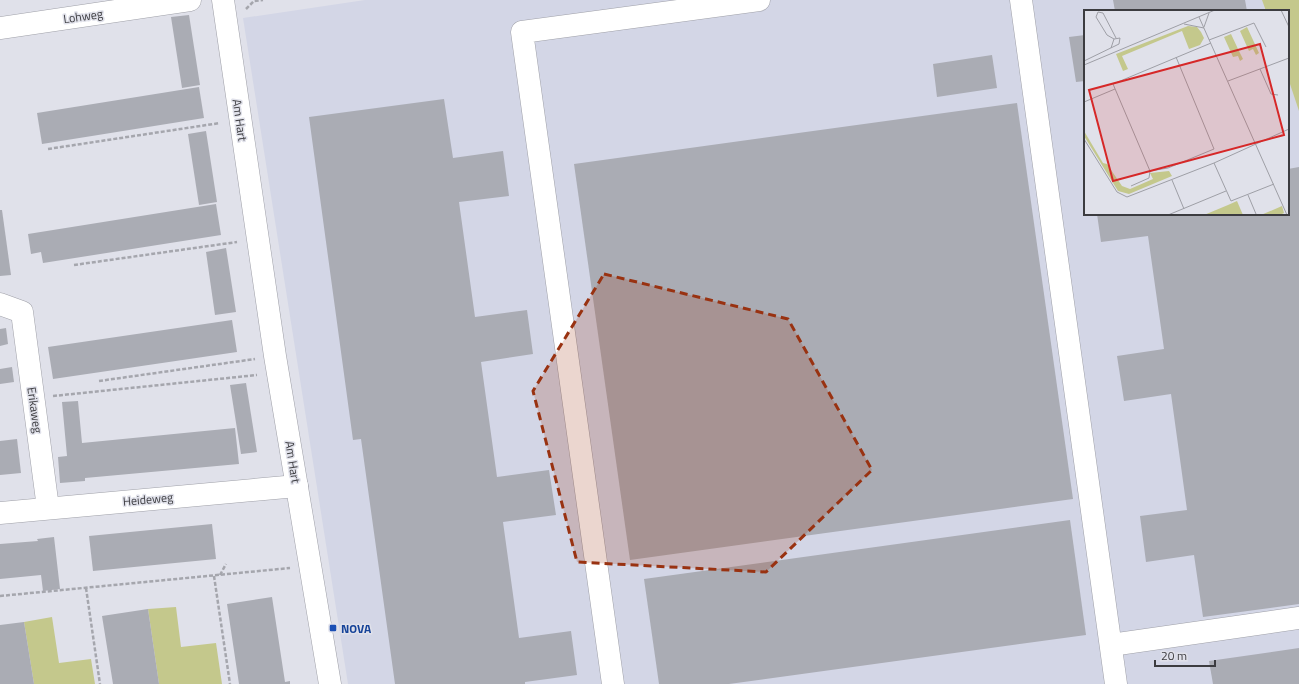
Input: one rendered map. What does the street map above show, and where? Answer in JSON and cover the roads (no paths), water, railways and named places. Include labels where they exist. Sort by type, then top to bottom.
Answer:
[{"type":"street","name":"Lohweg","points":[[0,28],[190,0]]},
{"type":"street","name":"Am Hart","points":[[223,0],[276,364],[330,684]]},
{"type":"street","points":[[613,684],[522,32],[759,0]]},
{"type":"street","points":[[1021,0],[1116,684]]},
{"type":"street","name":"Erikaweg","points":[[0,304],[22,312],[48,508]]},
{"type":"street","name":"Heideweg","points":[[0,513],[297,486]]},
{"type":"street","points":[[1111,645],[1299,618]]},
{"type":"place","name":"NOVA","points":[[333,628]]}]
